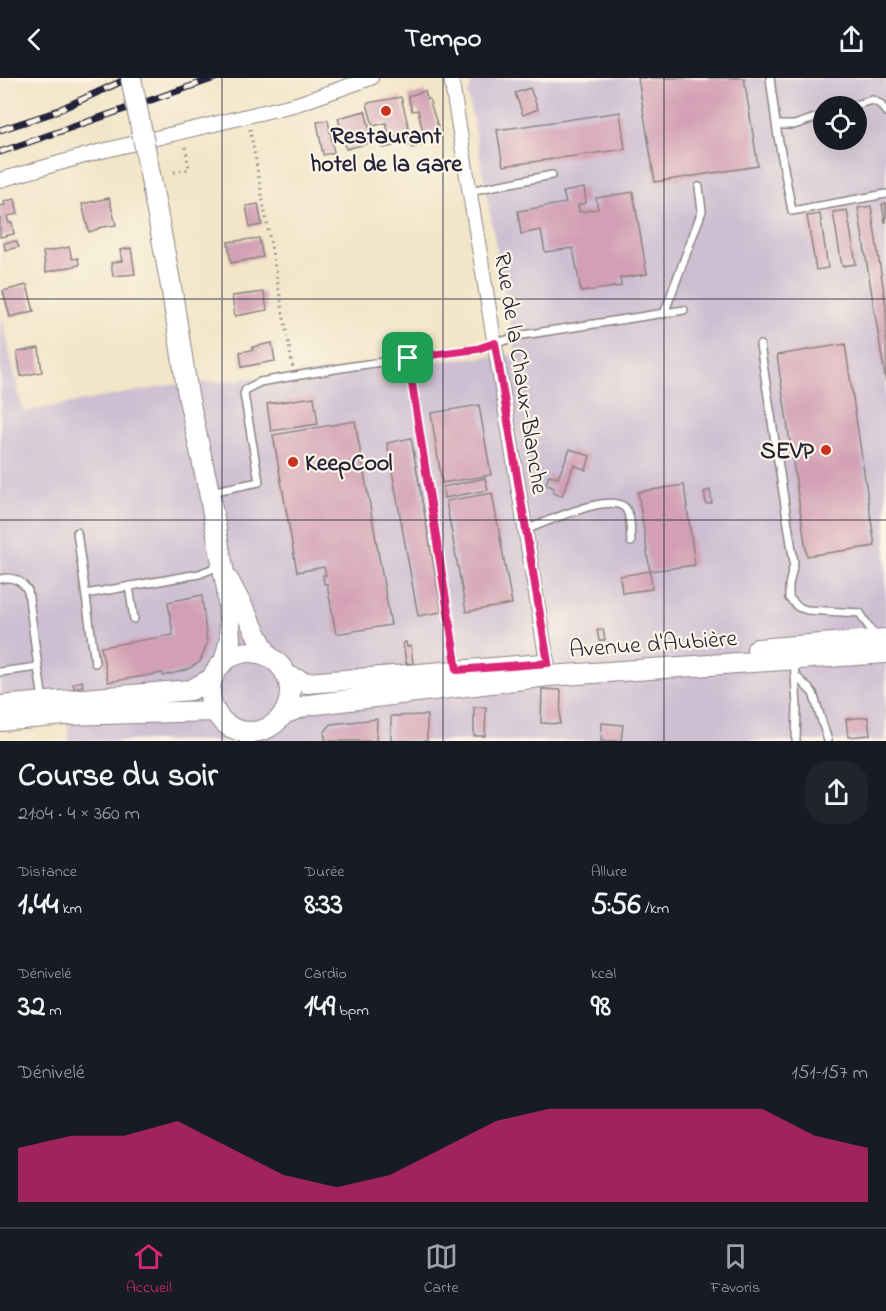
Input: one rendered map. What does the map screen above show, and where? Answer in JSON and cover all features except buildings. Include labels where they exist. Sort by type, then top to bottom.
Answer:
[{"type":"main road","points":[[0,721],[45,710],[191,690],[219,670],[241,654],[259,653],[275,661],[286,675],[290,699],[284,714],[267,729],[247,737],[232,728],[215,711],[211,695],[219,670],[230,640],[227,589],[188,395],[172,292],[131,78]]},
{"type":"main road","points":[[222,568],[268,656]]},
{"type":"main road","name":"Avenue d'Aubière","points":[[286,675],[307,683],[457,670],[794,667],[878,647]]},
{"type":"main road","name":"Avenue d'Aubière","points":[[284,714],[308,705],[548,670],[878,647]]},
{"type":"main road","points":[[0,706],[45,710],[215,711]]},
{"type":"street","points":[[0,180],[98,152],[297,104],[370,78]]},
{"type":"street","name":"Rue de la Chaux-Blanche","points":[[451,78],[548,670]]},
{"type":"lane","points":[[770,78],[792,212],[886,194]]},
{"type":"lane","points":[[867,102],[872,100],[880,104],[886,112]]},
{"type":"lane","points":[[776,125],[794,125],[813,119]]},
{"type":"lane","points":[[469,191],[552,175]]},
{"type":"lane","points":[[663,314],[702,211],[699,187]]},
{"type":"lane","points":[[209,492],[259,482],[244,393],[246,389],[260,382],[477,349],[523,335],[684,310]]},
{"type":"lane","points":[[760,345],[794,564],[789,585],[789,598],[798,607],[807,610],[860,613],[878,647]]},
{"type":"lane","points":[[408,358],[457,670]]},
{"type":"lane","points":[[525,530],[586,507],[616,503],[625,507],[629,516],[631,542]]},
{"type":"lane","points":[[77,532],[95,663]]},
{"type":"lane","points":[[86,594],[222,568]]},
{"type":"lane","points":[[0,579],[9,577],[22,582],[28,591],[45,710]]},
{"type":"lane","points":[[129,586],[134,619]]},
{"type":"lane","points":[[0,672],[38,667]]},
{"type":"lane","points":[[794,667],[813,693],[828,741]]},
{"type":"lane","points":[[794,667],[797,707],[796,741]]},
{"type":"path","points":[[249,128],[294,376]]},
{"type":"path","points":[[174,172],[189,169],[185,144]]},
{"type":"shaded area","points":[[474,78],[886,78],[886,741],[69,741],[66,691],[0,698],[0,309],[23,412],[171,385],[516,354],[468,94]]},
{"type":"railway","points":[[0,130],[52,113],[129,78]]},
{"type":"railway","points":[[0,152],[215,78]]},
{"type":"place","name":"Restaurant hotel de la Gare","points":[[386,111]]},
{"type":"place","name":"SEVP","points":[[826,450]]},
{"type":"place","name":"KeepCool","points":[[293,462]]},
{"type":"route","points":[[495,343],[548,663],[457,670],[408,358],[477,349],[495,343]]}]
